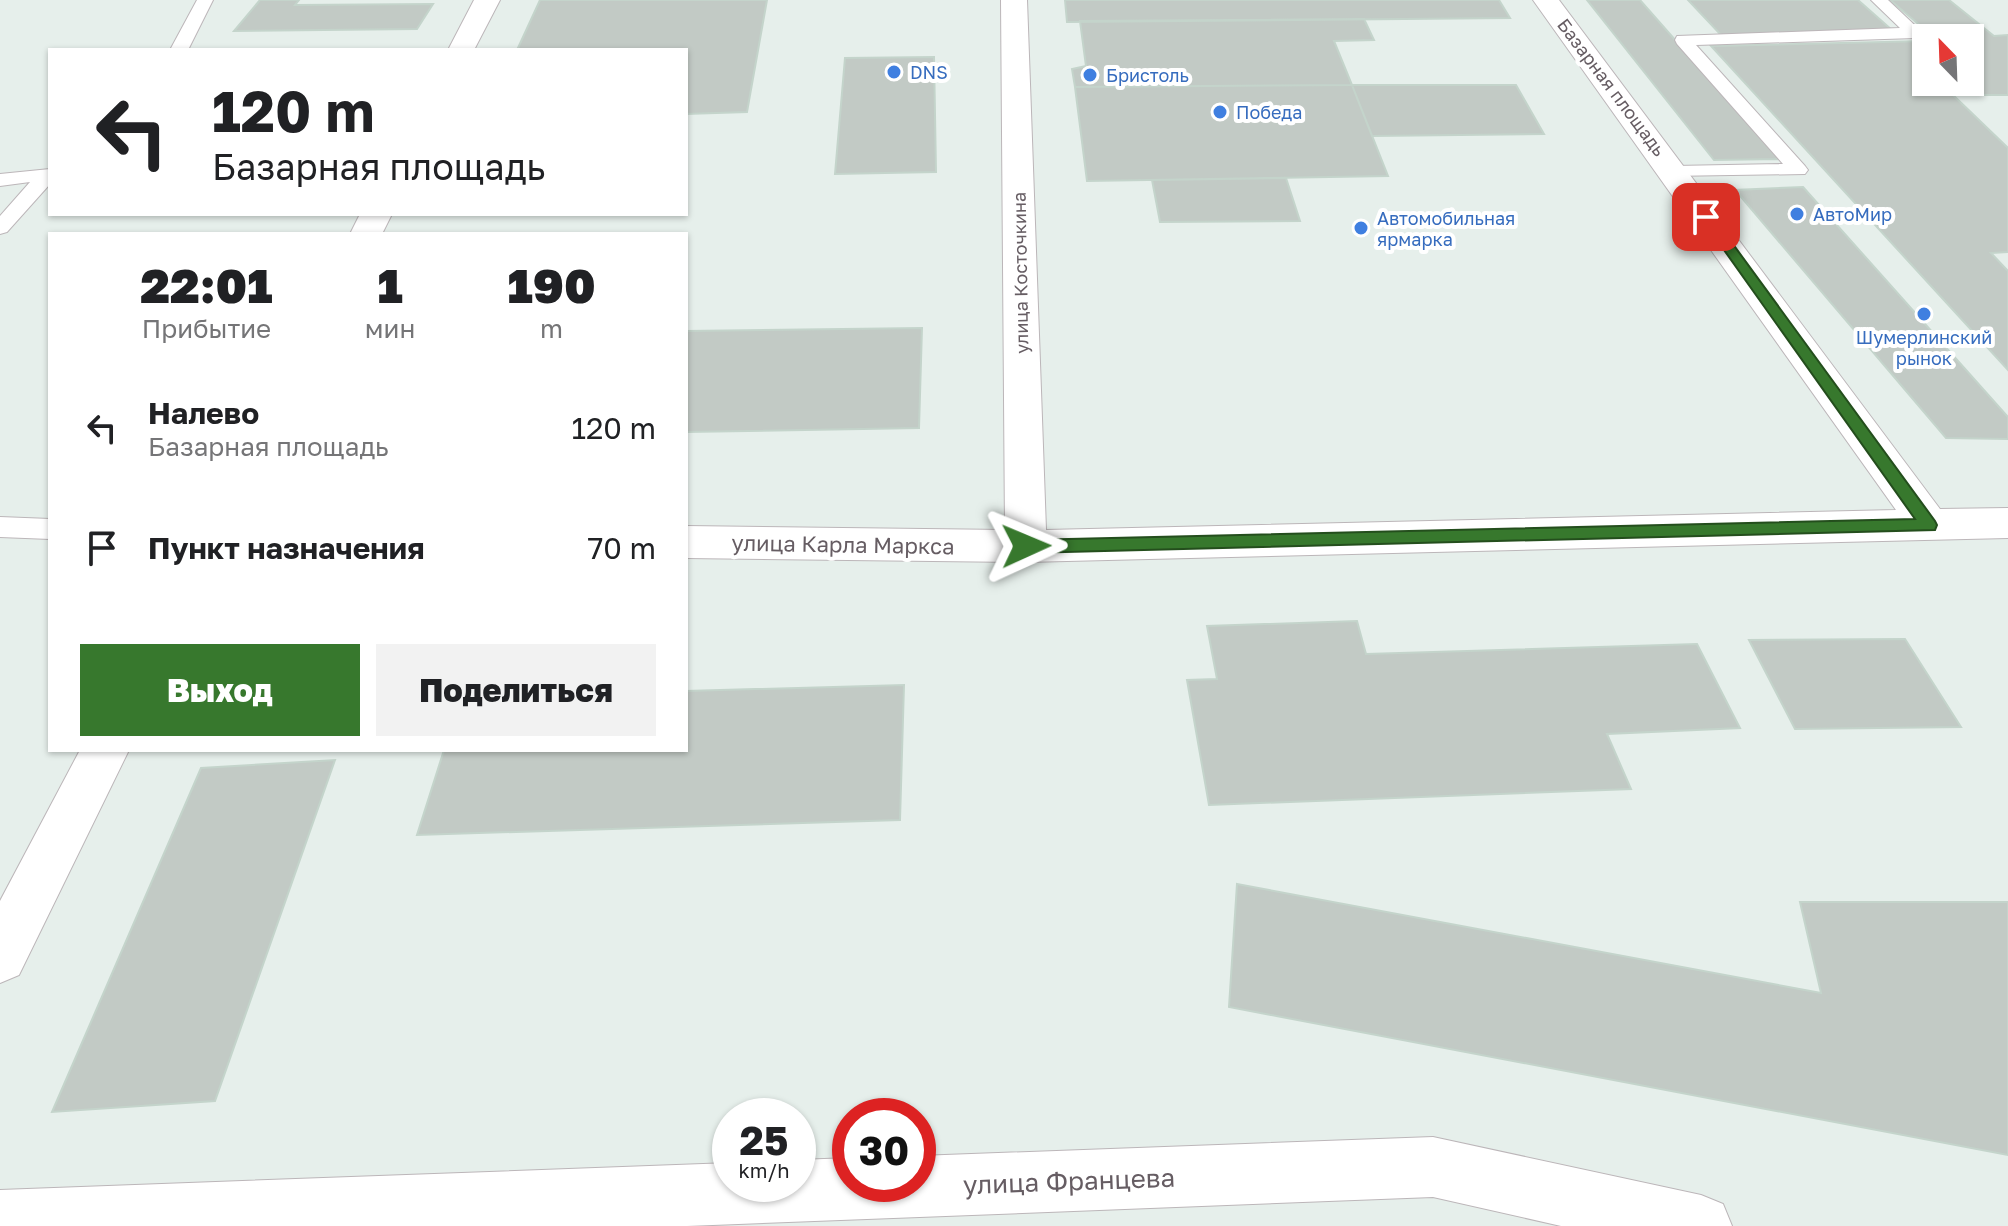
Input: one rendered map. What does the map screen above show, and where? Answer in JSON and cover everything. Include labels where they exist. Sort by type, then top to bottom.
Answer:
[{"type":"street","points":[[462,48],[487,0]]},
{"type":"street","name":"улица Косточкина","points":[[1014,0],[1026,546]]},
{"type":"street","name":"Базарная площадь","points":[[1546,0],[1675,172],[1768,306],[1929,525]]},
{"type":"street","name":"улица Карла Маркса","points":[[688,542],[1026,546],[2008,523]]},
{"type":"street","points":[[0,956],[104,752]]},
{"type":"street","name":"улица Францева","points":[[0,1221],[1433,1167],[1611,1216],[1701,1226]]},
{"type":"lane","points":[[180,48],[205,0]]},
{"type":"lane","points":[[1675,172],[1798,170],[1683,40],[1915,33],[1879,0]]},
{"type":"lane","points":[[0,180],[48,173]]},
{"type":"lane","points":[[0,228],[48,174]]},
{"type":"lane","points":[[0,527],[48,529]]},
{"type":"building","points":[[260,0],[299,0],[295,5],[433,4],[417,29],[234,31]]},
{"type":"building","points":[[540,0],[767,0],[747,112],[688,114],[688,48],[518,48]]},
{"type":"building","points":[[1065,0],[1499,0],[1510,18],[1067,22]]},
{"type":"building","points":[[1587,0],[1640,0],[1780,159],[1714,160]]},
{"type":"building","points":[[1688,0],[1858,0],[1892,30],[1721,35]]},
{"type":"building","points":[[1890,0],[1949,0],[1979,24],[1918,24]]},
{"type":"building","points":[[1364,19],[1374,40],[1334,41],[1352,85],[1075,87],[1072,69],[1086,66],[1080,21]]},
{"type":"building","points":[[1984,28],[1994,36],[2008,35],[2008,95],[1984,95]]},
{"type":"building","points":[[1912,41],[1912,96],[1954,96],[2008,148],[2008,252],[1991,253],[2008,271],[2008,370],[1711,46]]},
{"type":"building","points":[[934,57],[936,172],[835,174],[845,58]]},
{"type":"building","points":[[1352,85],[1516,85],[1544,134],[1372,136]]},
{"type":"building","name":"Победа","points":[[1352,85],[1388,176],[1087,181],[1075,87]]},
{"type":"building","points":[[1286,178],[1300,221],[1160,222],[1152,180]]},
{"type":"building","points":[[1803,187],[2008,417],[2008,439],[1946,438],[1735,190]]},
{"type":"building","points":[[922,328],[919,428],[688,432],[688,331]]},
{"type":"building","points":[[1357,621],[1366,654],[1697,644],[1740,728],[1607,734],[1631,789],[1209,805],[1187,680],[1217,679],[1207,626]]},
{"type":"building","points":[[1905,639],[1961,727],[1795,729],[1749,640]]},
{"type":"building","points":[[904,685],[900,820],[417,835],[443,752],[688,752],[688,691]]},
{"type":"building","points":[[335,760],[215,1101],[52,1112],[201,768]]},
{"type":"building","points":[[1237,884],[1821,993],[1800,902],[2008,902],[2008,1155],[1229,1007]]},
{"type":"place","name":"DNS","points":[[894,72]]},
{"type":"place","name":"Бристоль","points":[[1090,75]]},
{"type":"place","name":"Победа","points":[[1220,112]]},
{"type":"place","name":"АвтоМир","points":[[1797,214]]},
{"type":"place","name":"Автомобильная ярмарка","points":[[1361,228]]},
{"type":"place","name":"Шумерлинский рынок","points":[[1924,314]]},
{"type":"route","points":[[1026,546],[1929,525],[1706,217]]}]
